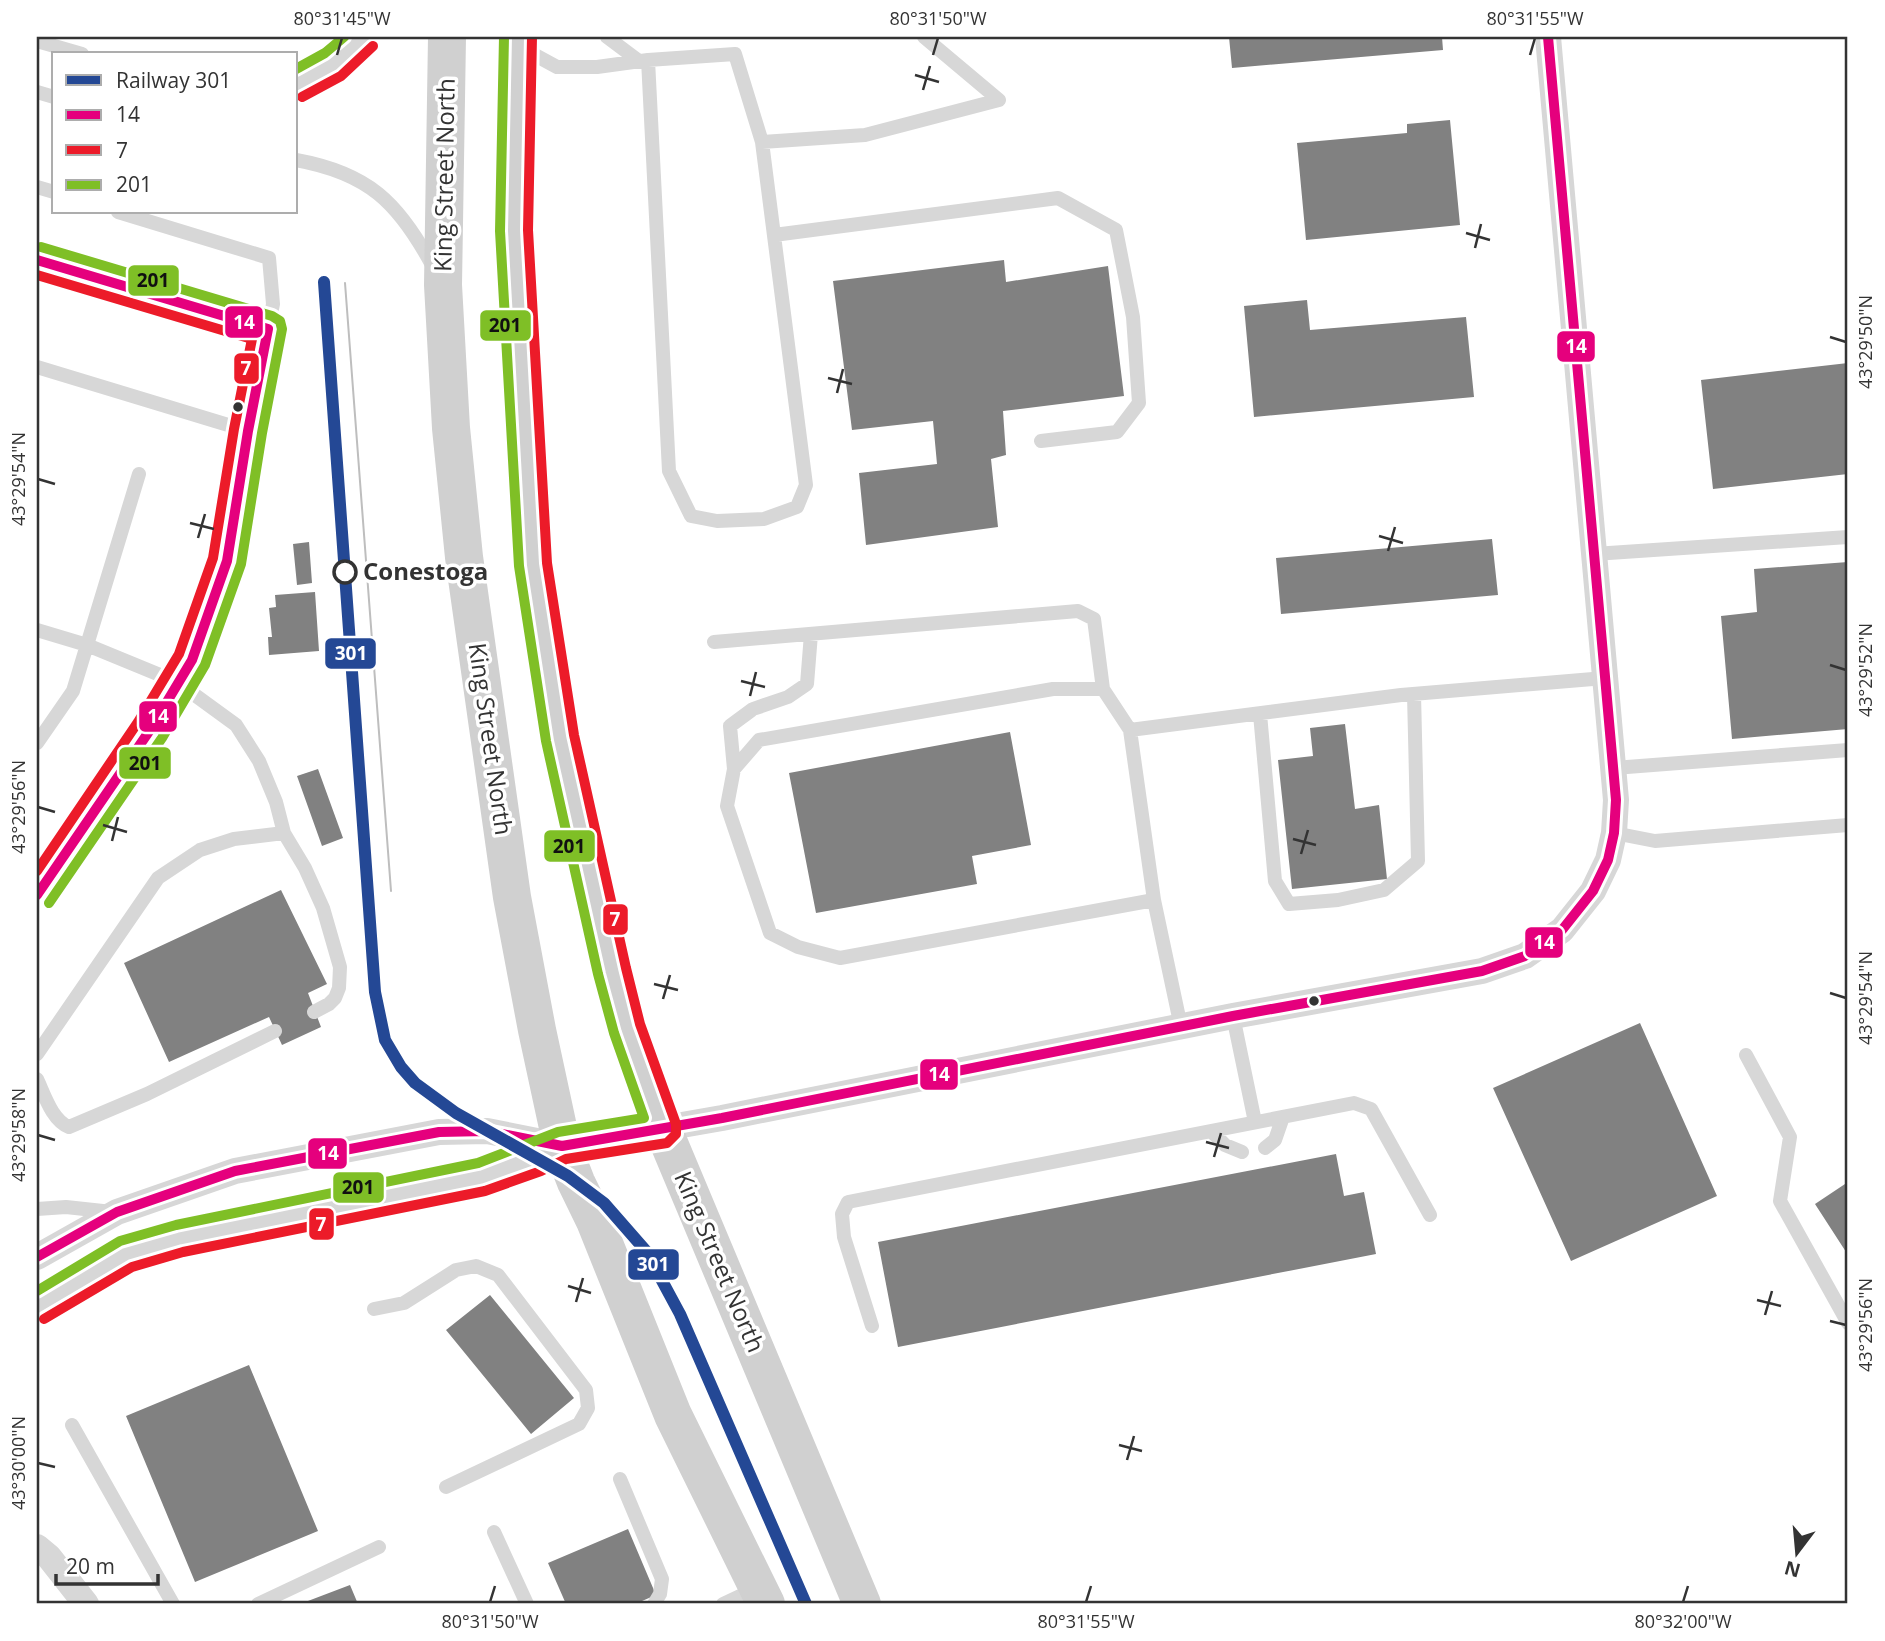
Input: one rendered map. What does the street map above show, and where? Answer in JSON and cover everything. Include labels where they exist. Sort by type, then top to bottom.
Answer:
[{"type":"main road","name":"King Street North","points":[[447,37],[443,285],[451,428],[464,556],[512,897],[562,1146],[673,1415],[762,1596]]},
{"type":"main road","name":"King Street North","points":[[512,40],[514,230],[533,564],[560,738],[612,971],[627,1028],[663,1129],[862,1604]]},
{"type":"street","points":[[37,1307],[116,1260],[192,1235],[482,1177],[562,1146],[663,1129],[1233,1016],[1482,971],[1525,956],[1562,930],[1593,891],[1608,860],[1614,833],[1616,800],[1548,37]]},
{"type":"street","points":[[37,1257],[117,1212],[235,1171],[439,1132],[487,1131],[562,1146]]},
{"type":"street","points":[[37,1533],[43,1552],[86,1604]]},
{"type":"lane","points":[[298,83],[328,70],[363,37]]},
{"type":"lane","points":[[607,37],[643,60]]},
{"type":"lane","points":[[762,142],[865,135],[999,100],[924,37]]},
{"type":"lane","points":[[512,40],[557,67],[597,67],[643,60],[736,54],[762,142],[806,485],[797,508],[764,519],[717,521],[691,516],[669,471],[643,60]]},
{"type":"lane","points":[[37,41],[75,52]]},
{"type":"lane","points":[[298,160],[341,171],[369,186],[399,212],[419,240],[443,285]]},
{"type":"lane","points":[[774,235],[1058,198],[1116,230],[1133,317],[1139,403],[1117,432],[1041,441]]},
{"type":"lane","points":[[37,895],[150,730],[191,660],[228,561],[248,431],[273,304],[269,258],[125,214]]},
{"type":"lane","points":[[37,260],[268,329]]},
{"type":"lane","points":[[37,367],[248,431]]},
{"type":"lane","points":[[37,743],[73,691],[139,474]]},
{"type":"lane","points":[[1594,554],[1848,537]]},
{"type":"lane","points":[[714,642],[1078,611],[1094,619],[1103,689],[1130,730],[1154,900],[1181,1027]]},
{"type":"lane","points":[[37,630],[88,645],[177,682],[236,725],[259,761],[276,802],[284,833],[305,868],[323,908],[340,967],[339,988],[335,998],[314,1012]]},
{"type":"lane","points":[[811,634],[807,684],[788,697],[753,709],[730,726],[734,769],[727,806],[769,933],[798,947],[840,958],[1154,900]]},
{"type":"lane","points":[[1130,730],[1414,694],[1605,678]]},
{"type":"lane","points":[[734,769],[759,740],[1053,689],[1103,689]]},
{"type":"lane","points":[[1260,714],[1275,881],[1290,904],[1338,900],[1384,890],[1418,862],[1414,694]]},
{"type":"lane","points":[[1614,768],[1848,750]]},
{"type":"lane","points":[[1614,833],[1655,841],[1848,825]]},
{"type":"lane","points":[[37,1054],[158,878],[200,850],[234,839],[284,833]]},
{"type":"lane","points":[[1233,1016],[1255,1122]]},
{"type":"lane","points":[[37,1079],[54,1114],[61,1124],[69,1127],[147,1094],[275,1031]]},
{"type":"lane","points":[[1746,1055],[1790,1137],[1780,1201],[1848,1323]]},
{"type":"lane","points":[[872,1326],[844,1237],[842,1214],[848,1202],[1354,1103],[1371,1109],[1430,1215]]},
{"type":"lane","points":[[1265,1148],[1275,1140],[1283,1117]]},
{"type":"lane","points":[[1211,1131],[1224,1145],[1242,1152]]},
{"type":"lane","points":[[37,1209],[66,1207],[117,1212]]},
{"type":"lane","points":[[374,1309],[404,1303],[456,1270],[476,1266],[498,1275],[586,1390],[588,1408],[579,1424],[446,1487]]},
{"type":"lane","points":[[72,1425],[173,1604]]},
{"type":"lane","points":[[620,1479],[662,1579],[660,1594],[654,1604]]},
{"type":"lane","points":[[494,1532],[527,1604]]},
{"type":"lane","points":[[258,1604],[379,1546]]},
{"type":"lane","points":[[723,1604],[762,1596]]},
{"type":"building","points":[[1229,37],[1442,37],[1443,50],[1232,68]]},
{"type":"building","points":[[1450,120],[1460,225],[1306,240],[1297,143],[1407,133],[1407,124]]},
{"type":"building","points":[[1004,260],[1006,282],[1108,266],[1124,396],[1003,411],[1006,455],[991,459],[998,527],[866,545],[859,473],[937,464],[933,421],[852,430],[833,281]]},
{"type":"building","points":[[1307,300],[1310,330],[1466,317],[1474,397],[1254,417],[1244,306]]},
{"type":"building","points":[[1848,363],[1848,474],[1713,489],[1701,380]]},
{"type":"building","points":[[1492,539],[1498,595],[1281,614],[1276,558]]},
{"type":"building","points":[[309,542],[312,583],[297,585],[293,544]]},
{"type":"building","points":[[1848,562],[1848,729],[1732,739],[1721,616],[1757,612],[1754,569]]},
{"type":"building","points":[[315,592],[319,651],[269,655],[268,637],[272,637],[269,608],[276,607],[275,595]]},
{"type":"building","points":[[1345,724],[1355,809],[1379,805],[1387,879],[1292,889],[1278,760],[1313,756],[1310,728]]},
{"type":"building","points":[[1010,732],[1031,845],[972,856],[977,884],[816,913],[789,773]]},
{"type":"building","points":[[318,769],[343,838],[322,846],[297,776]]},
{"type":"building","points":[[281,890],[327,984],[308,993],[321,1027],[282,1045],[269,1017],[169,1062],[124,963]]},
{"type":"building","points":[[1640,1023],[1717,1196],[1571,1261],[1493,1088]]},
{"type":"building","points":[[1336,1154],[1344,1196],[1364,1192],[1376,1254],[898,1347],[878,1242]]},
{"type":"building","points":[[1848,1182],[1848,1255],[1815,1204]]},
{"type":"building","points":[[490,1295],[574,1398],[531,1434],[446,1330]]},
{"type":"building","points":[[249,1365],[318,1531],[195,1582],[126,1416]]},
{"type":"building","points":[[628,1529],[656,1595],[635,1604],[566,1604],[548,1563]]},
{"type":"building","points":[[350,1585],[358,1604],[300,1604]]},
{"type":"tram line","points":[[345,283],[391,891]]},
{"type":"rail line","name":"301","points":[[324,282],[375,992],[385,1040],[401,1067],[415,1083],[456,1113],[568,1176],[604,1203],[646,1251],[680,1314],[806,1604]]},
{"type":"transit line","name":"201","points":[[298,68],[325,53],[344,37]]},
{"type":"transit line","name":"201","points":[[37,1291],[120,1241],[176,1225],[478,1163],[558,1132],[644,1118],[614,1033],[598,974],[546,741],[519,566],[500,231],[504,37]]},
{"type":"transit line","name":"7","points":[[44,1319],[132,1267],[183,1252],[485,1191],[566,1159],[667,1143],[676,1134],[676,1124],[640,1024],[626,968],[574,735],[547,563],[528,230],[532,37]]},
{"type":"transit line","name":"14","points":[[37,1257],[117,1212],[235,1171],[439,1132],[487,1131],[562,1146],[722,1118],[1233,1016],[1482,971],[1525,956],[1562,930],[1593,891],[1608,860],[1614,833],[1616,800],[1548,37]]},
{"type":"transit line","name":"7","points":[[302,97],[341,76],[373,46]]},
{"type":"transit line","name":"201","points":[[41,247],[272,316],[280,321],[282,329],[241,564],[205,665],[162,738],[49,903]]},
{"type":"transit line","name":"14","points":[[37,260],[268,329],[227,561],[192,660],[150,730],[37,895]]},
{"type":"transit line","name":"7","points":[[37,275],[252,339],[213,558],[179,654],[138,722],[37,871]]},
{"type":"place","name":"Conestoga","points":[[345,572]]}]
